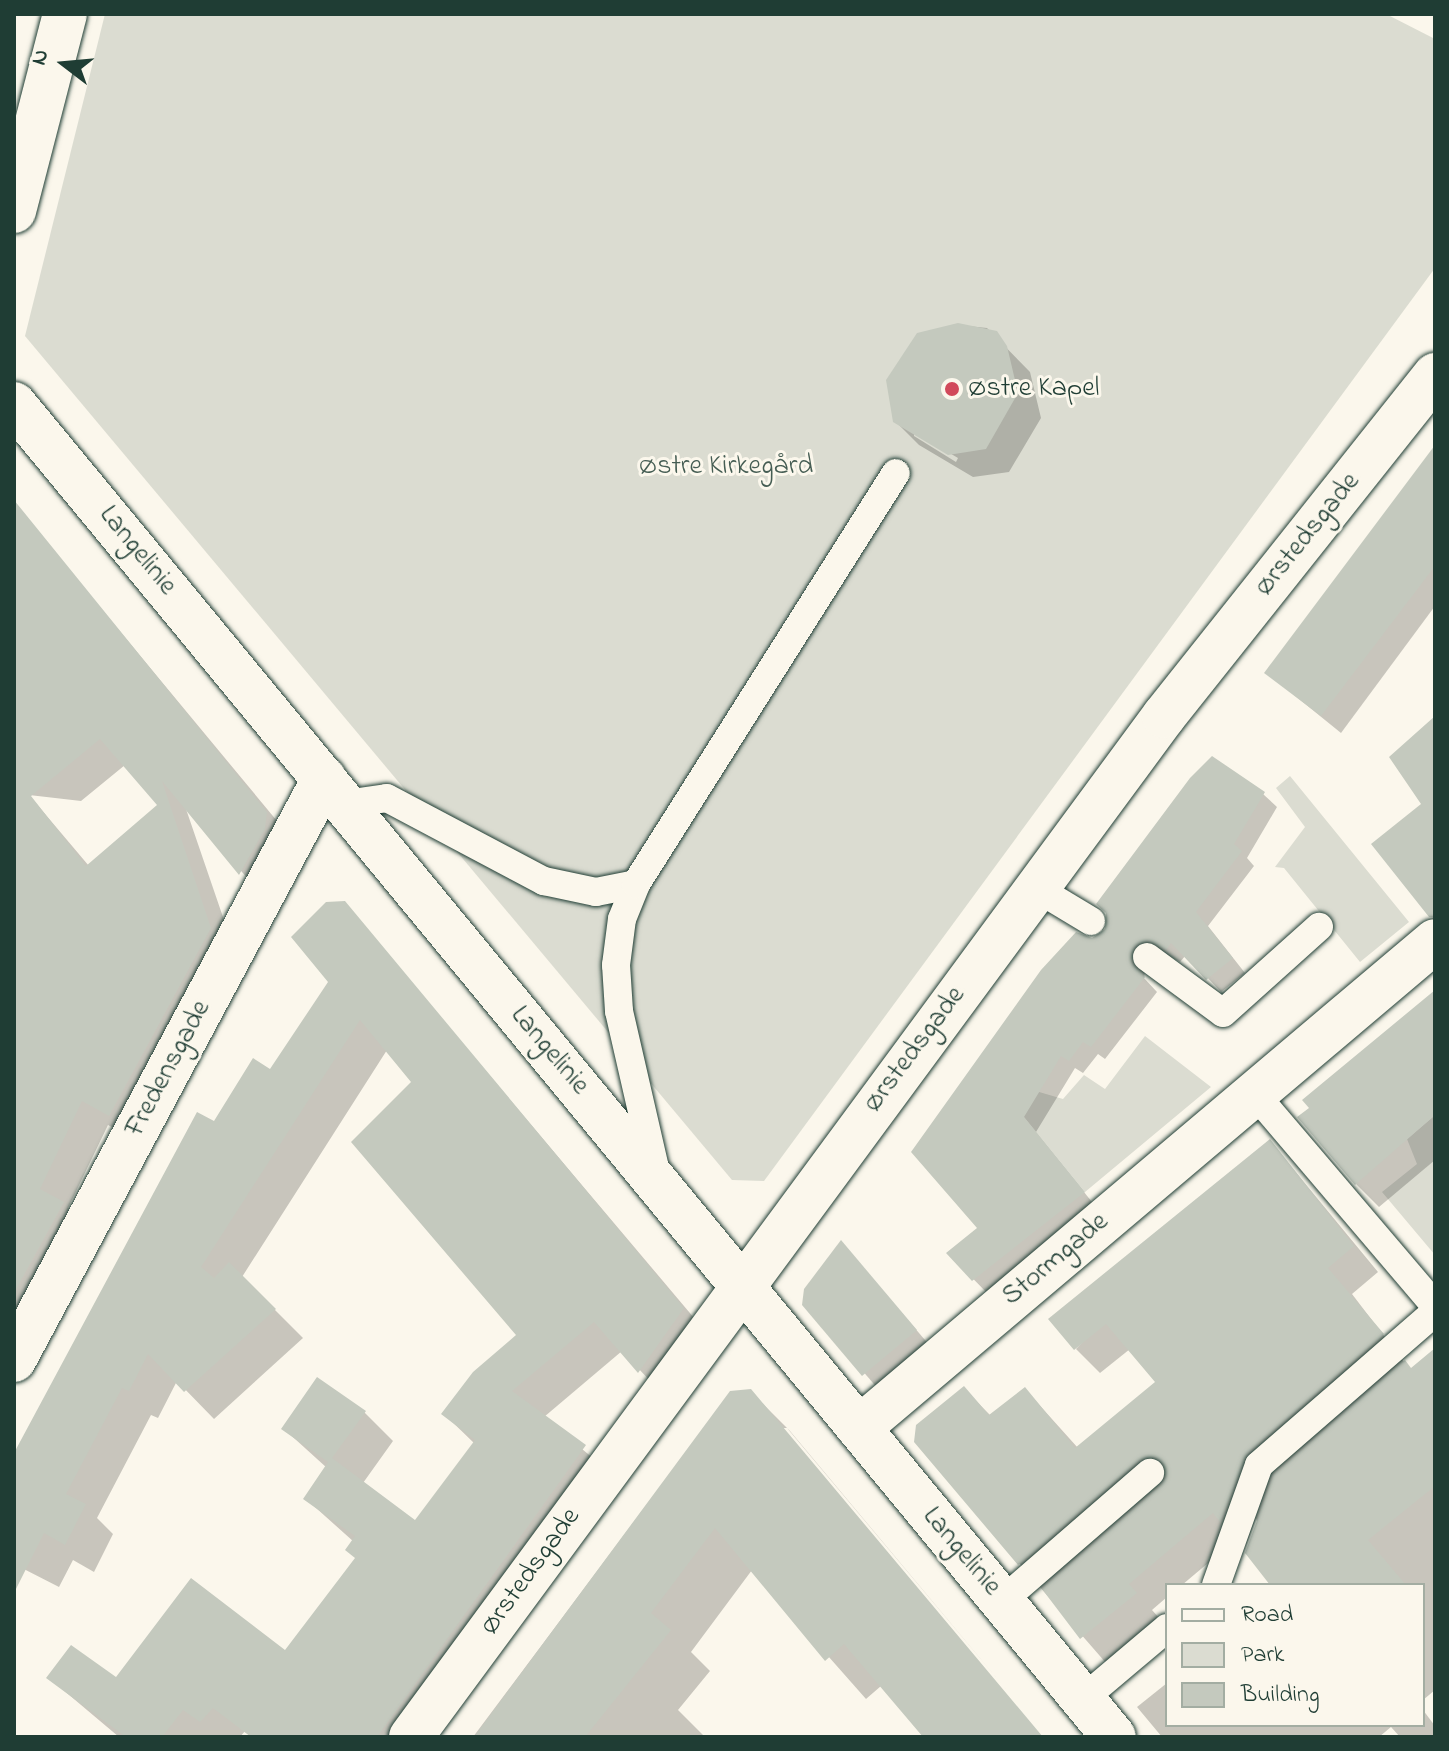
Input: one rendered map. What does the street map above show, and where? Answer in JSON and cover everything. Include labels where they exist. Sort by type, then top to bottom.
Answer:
[{"type":"street","points":[[14,211],[65,14]]},
{"type":"street","name":"Ørstedsgade","points":[[411,1737],[740,1285],[1164,716],[1435,375]]},
{"type":"street","name":"Langelinie","points":[[14,404],[1114,1737]]},
{"type":"street","name":"Fredensgade","points":[[14,1360],[335,792]]},
{"type":"street","name":"Stormgade","points":[[859,1428],[1435,941]]},
{"type":"lane","points":[[658,1182],[619,1011],[616,965],[622,919],[636,884],[896,473]]},
{"type":"lane","points":[[335,792],[387,798],[544,881],[596,892],[636,884]]},
{"type":"lane","points":[[1036,888],[1091,921]]},
{"type":"lane","points":[[1147,957],[1223,1013],[1319,927]]},
{"type":"lane","points":[[1254,1093],[1435,1306]]},
{"type":"lane","points":[[1217,1583],[1259,1465],[1435,1312]]},
{"type":"lane","points":[[1002,1601],[1150,1473]]},
{"type":"lane","points":[[1083,1699],[1165,1630]]},
{"type":"green space","name":"Østre Kirkegård","points":[[105,14],[1386,14],[1435,39],[1435,268],[764,1181],[732,1180],[25,336]]},
{"type":"green space","points":[[1290,776],[1409,922],[1360,962],[1284,868],[1275,867],[1305,827],[1276,788]]},
{"type":"green space","points":[[1145,1036],[1211,1087],[1085,1192],[1015,1106],[1029,1089],[1063,1099],[1084,1075],[1105,1089]]},
{"type":"green space","points":[[1433,1117],[1435,1255],[1382,1192],[1417,1164],[1407,1139]]},
{"type":"building","name":"Østre Kapel","points":[[958,323],[997,331],[1007,346],[1018,393],[986,449],[948,455],[893,422],[886,380],[917,333]]},
{"type":"building","points":[[1435,445],[1435,566],[1321,716],[1264,673]]},
{"type":"building","points":[[14,500],[267,812],[265,829],[239,875],[162,781],[211,928],[109,1116],[82,1101],[40,1189],[64,1202],[14,1293]],"holes":[[[100,739],[157,805],[86,866],[31,796]]]},
{"type":"building","points":[[1435,716],[1435,917],[1429,917],[1371,844],[1421,804],[1389,757]]},
{"type":"building","points":[[1212,756],[1265,792],[1234,844],[1242,851],[1196,912],[1233,958],[1206,980],[1171,943],[1166,950],[1148,940],[1134,946],[1131,963],[1145,977],[1091,1047],[1083,1042],[1069,1061],[1061,1056],[1024,1117],[1085,1192],[972,1281],[946,1253],[977,1228],[911,1152],[1041,970],[1076,932],[1092,938],[1105,930],[1106,913],[1096,904],[1190,778]]},
{"type":"building","points":[[345,901],[684,1308],[638,1373],[594,1322],[512,1391],[586,1445],[377,1737],[251,1737],[213,1708],[200,1722],[183,1710],[162,1737],[126,1737],[46,1678],[71,1645],[116,1677],[191,1578],[285,1650],[355,1558],[345,1550],[355,1536],[303,1499],[328,1462],[281,1429],[317,1377],[366,1411],[332,1458],[415,1520],[475,1440],[441,1414],[473,1372],[516,1335],[351,1142],[411,1082],[360,1020],[201,1267],[214,1278],[229,1262],[276,1309],[184,1392],[148,1354],[129,1391],[122,1388],[66,1494],[86,1504],[65,1545],[44,1533],[14,1593],[14,1453],[197,1112],[214,1121],[253,1058],[270,1069],[328,982],[291,937],[326,902]]},
{"type":"building","points":[[1435,990],[1435,1115],[1355,1185],[1297,1117],[1309,1108],[1302,1100]]},
{"type":"building","points":[[1270,1139],[1354,1246],[1328,1268],[1384,1334],[1247,1453],[1220,1522],[1213,1513],[1129,1584],[1137,1593],[1080,1639],[1042,1589],[1161,1486],[1166,1478],[1163,1463],[1155,1457],[1139,1460],[1018,1565],[914,1442],[916,1425],[964,1386],[989,1415],[1025,1387],[1075,1448],[1155,1382],[1106,1324],[1074,1350],[1048,1319]]},
{"type":"building","points":[[841,1240],[917,1330],[862,1376],[802,1305],[804,1289]]},
{"type":"building","points":[[1435,1348],[1435,1486],[1368,1540],[1404,1583],[1268,1583],[1245,1553],[1274,1475],[1405,1360],[1411,1368]]},
{"type":"building","points":[[751,1389],[1043,1737],[923,1737],[844,1644],[825,1661],[715,1528],[651,1613],[671,1630],[585,1737],[474,1737],[730,1391]]},
{"type":"place","name":"Østre Kapel","points":[[952,389]]}]
